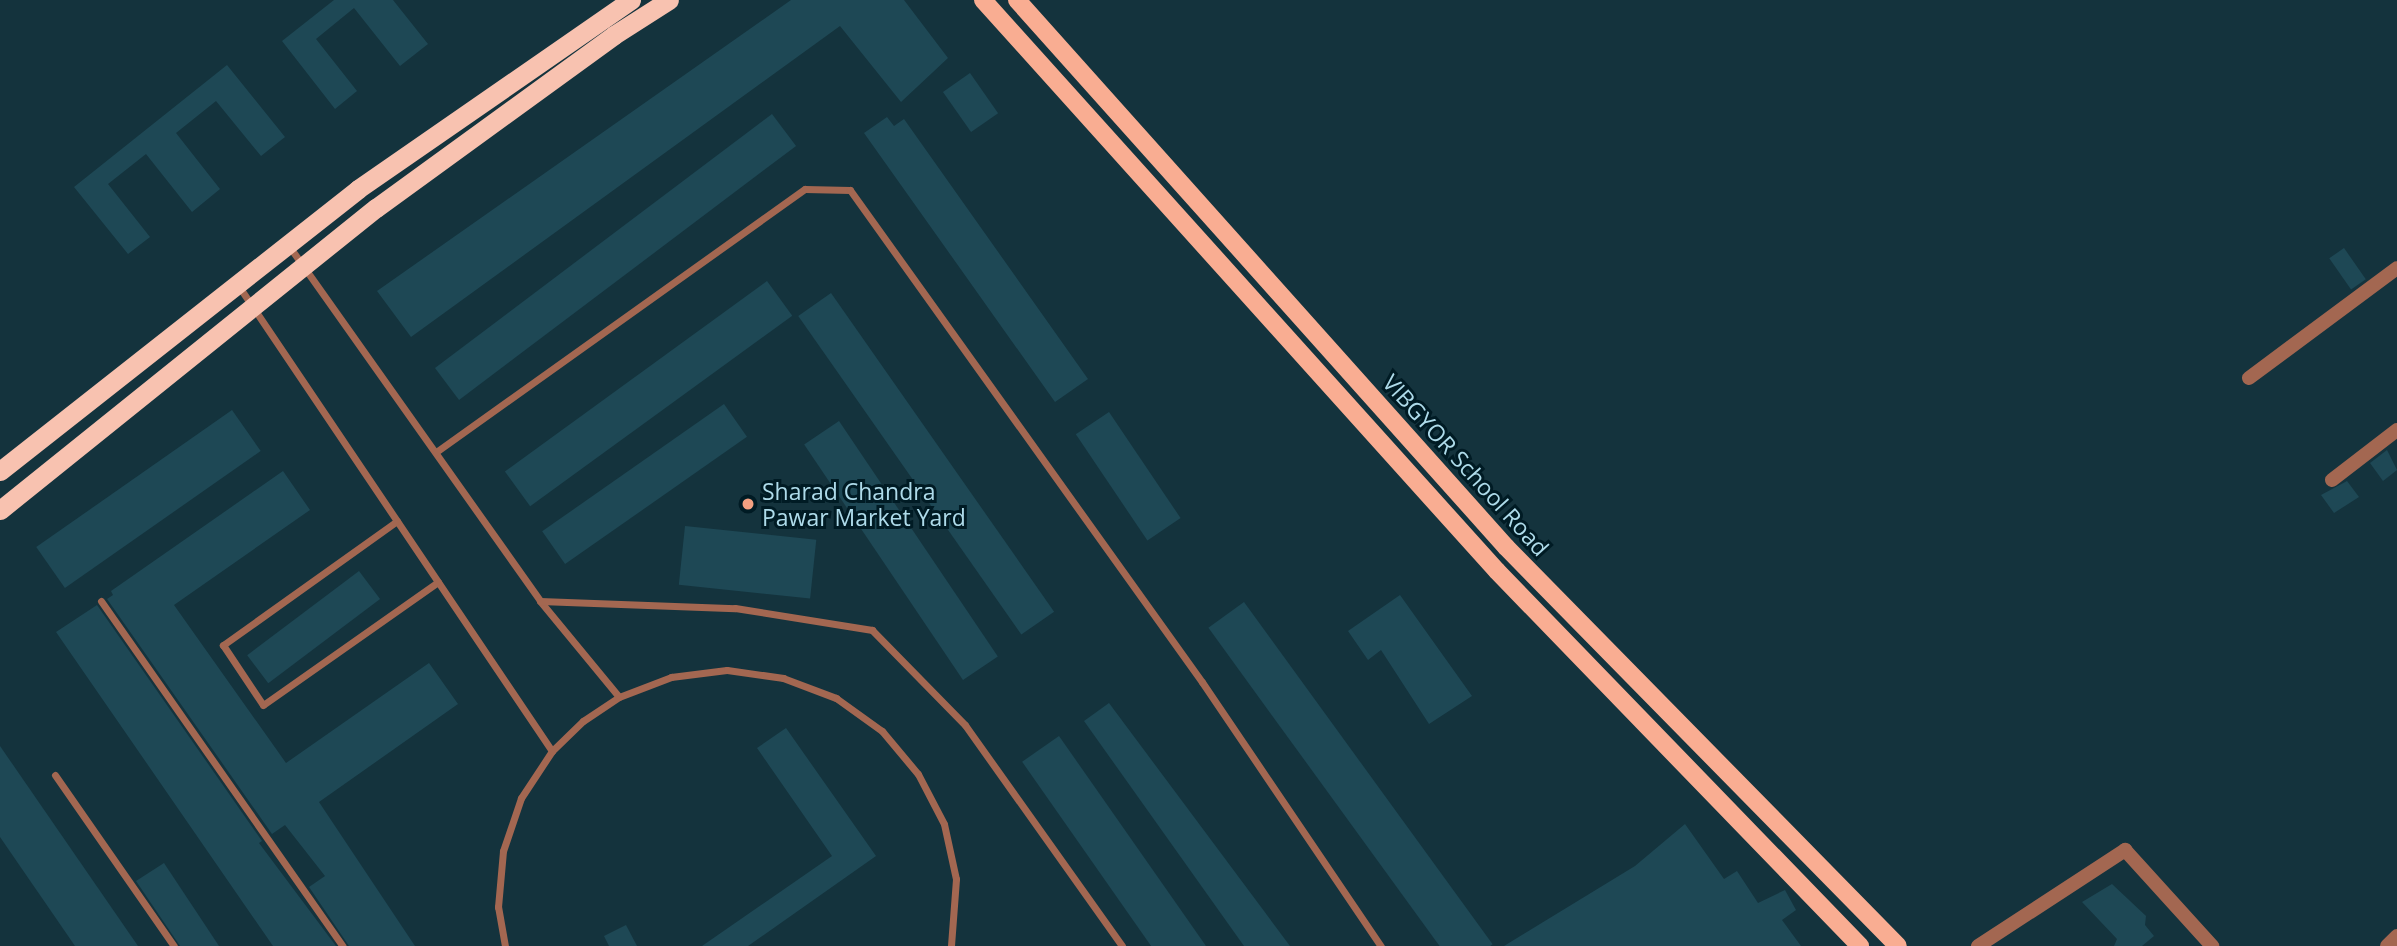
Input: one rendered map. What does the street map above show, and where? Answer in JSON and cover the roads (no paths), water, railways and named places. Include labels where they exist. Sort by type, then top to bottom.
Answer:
[{"type":"highway","points":[[0,471],[358,189],[631,0]]},
{"type":"highway","points":[[0,510],[376,208],[614,35],[669,0]]},
{"type":"main road","name":"VIBGYOR School Road","points":[[984,0],[1497,571],[1860,946]]},
{"type":"main road","name":"VIBGYOR School Road","points":[[1017,0],[1506,548],[1898,946]]},
{"type":"street","points":[[2249,378],[2397,268]]},
{"type":"street","points":[[2332,480],[2397,430]]},
{"type":"street","points":[[1978,946],[2125,850],[2212,946]]},
{"type":"street","points":[[2387,946],[2397,936]]},
{"type":"lane","points":[[436,452],[806,188],[850,190],[1202,682],[1381,946]]},
{"type":"lane","points":[[288,244],[540,601],[619,697]]},
{"type":"lane","points":[[238,285],[552,751]]},
{"type":"lane","points":[[397,522],[223,645],[263,705],[438,582]]},
{"type":"lane","points":[[101,601],[343,946]]},
{"type":"lane","points":[[540,601],[735,608],[872,630],[965,725],[1122,946]]},
{"type":"lane","points":[[505,946],[498,907],[503,851],[522,798],[552,751],[583,721],[619,697],[671,677],[738,672],[783,678],[836,698],[882,731],[918,774],[944,824],[956,879],[951,946]]},
{"type":"lane","points":[[55,775],[174,946]]},
{"type":"place","name":"Sharad Chandra Pawar Market Yard","points":[[748,504]]}]
